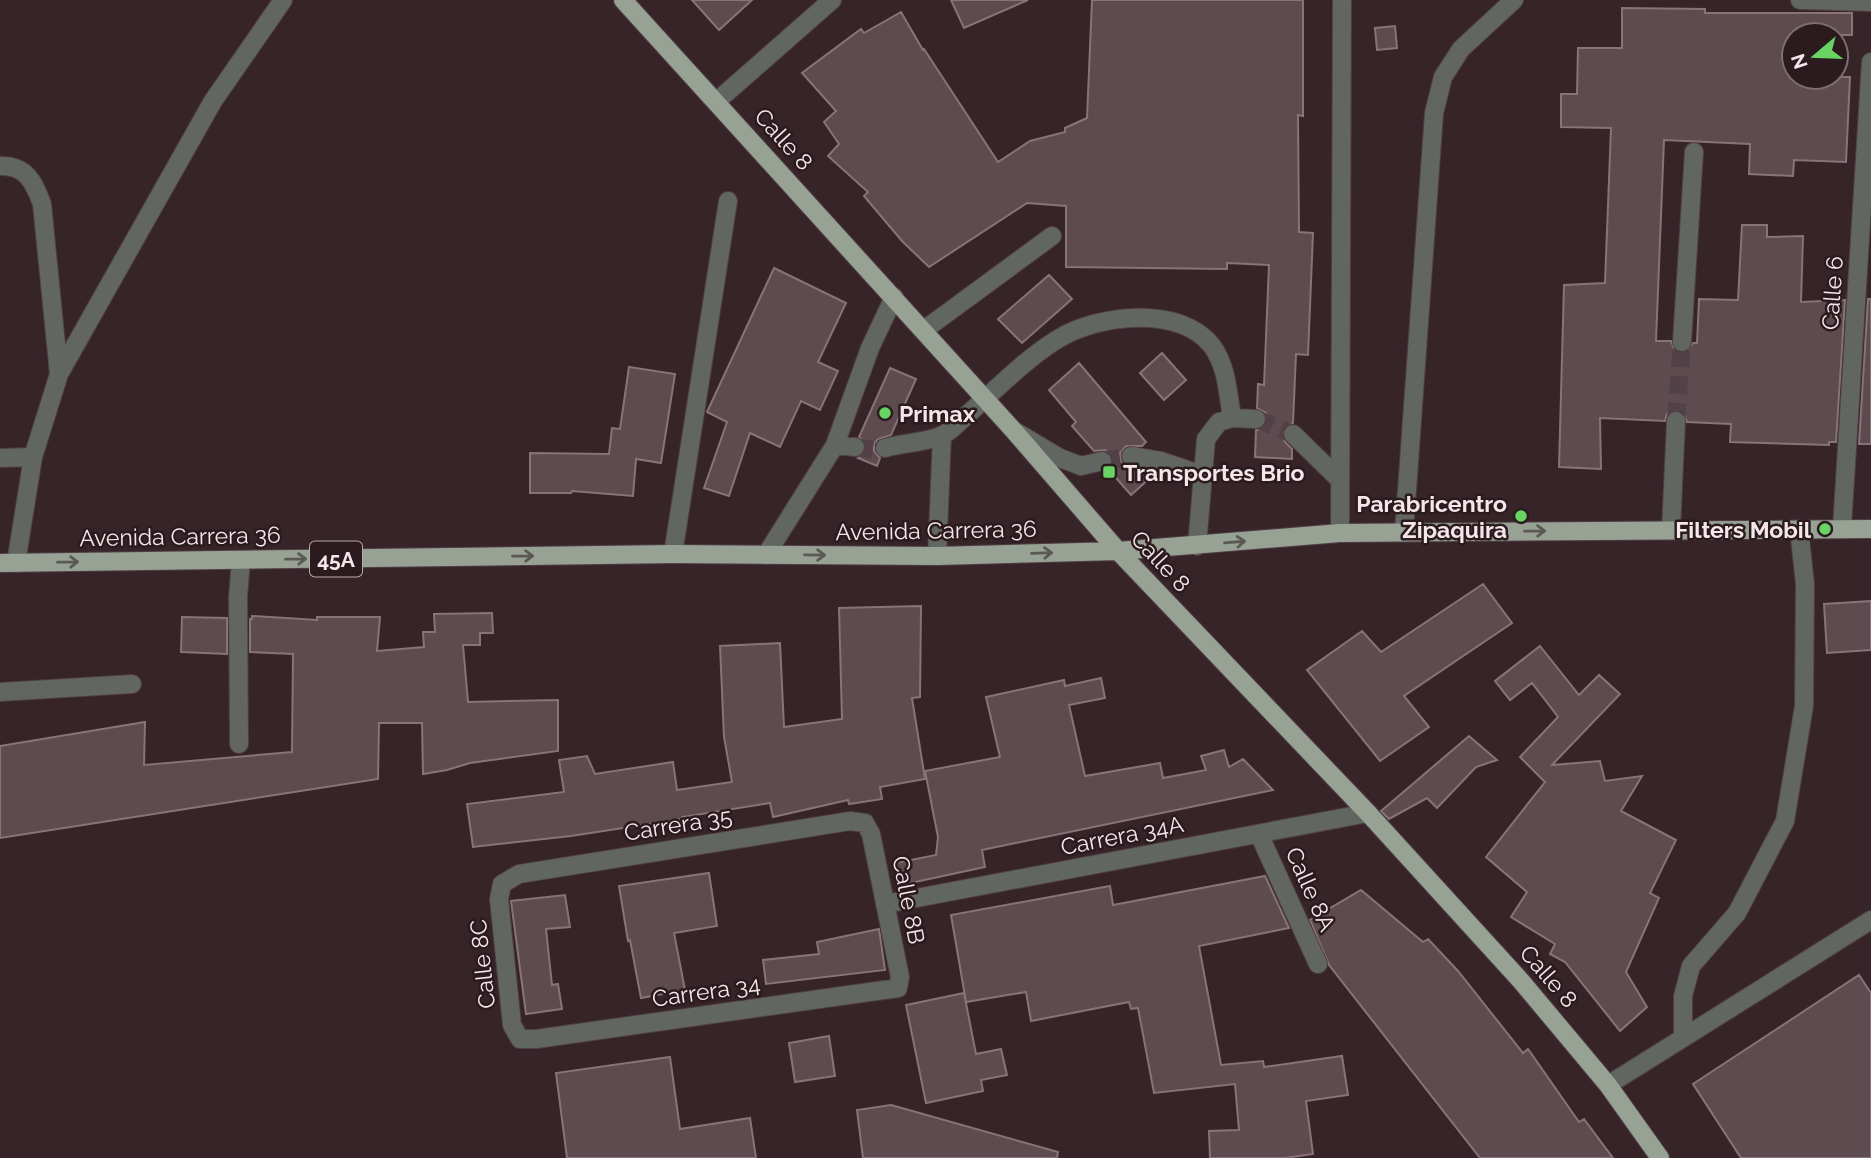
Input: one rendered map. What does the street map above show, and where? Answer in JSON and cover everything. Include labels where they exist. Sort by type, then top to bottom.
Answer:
[{"type":"main road","name":"Calle 8","points":[[623,0],[986,399],[1118,551],[1368,813],[1521,981],[1608,1085],[1660,1158]]},
{"type":"main road","name":"Avenida Carrera 36","points":[[8,563],[673,554],[937,556],[1118,551],[1340,533],[1871,529]]},
{"type":"street","points":[[8,563],[33,457],[59,374],[213,101],[283,0]]},
{"type":"street","points":[[717,101],[832,0]]},
{"type":"street","points":[[1340,533],[1342,0]]},
{"type":"street","points":[[1404,532],[1434,113],[1443,77],[1461,49],[1514,0]]},
{"type":"street","points":[[1800,0],[1871,2]]},
{"type":"street","name":"Calle 6","points":[[1842,528],[1868,156],[1871,62]]},
{"type":"street","points":[[1682,342],[1694,152]]},
{"type":"street","points":[[0,166],[12,165],[33,180],[42,204],[59,374]]},
{"type":"street","points":[[673,554],[728,201]]},
{"type":"street","points":[[924,330],[1052,236]]},
{"type":"street","points":[[766,555],[835,445],[870,348],[894,297]]},
{"type":"street","points":[[885,448],[942,435],[1059,338],[1095,323],[1141,318],[1175,321],[1200,332],[1214,349],[1226,376],[1232,418]]},
{"type":"street","points":[[1197,545],[1206,439],[1219,422],[1232,418],[1256,419]]},
{"type":"street","points":[[1671,530],[1676,421]]},
{"type":"street","points":[[1015,432],[1060,458],[1082,466],[1102,461]]},
{"type":"street","points":[[1293,434],[1340,480]]},
{"type":"street","points":[[937,556],[942,435]]},
{"type":"street","points":[[835,445],[855,447]]},
{"type":"street","points":[[1131,456],[1161,461],[1202,475]]},
{"type":"street","points":[[0,458],[33,457]]},
{"type":"street","points":[[1684,1037],[1683,996],[1691,966],[1737,914],[1785,821],[1804,706],[1805,584],[1800,529]]},
{"type":"street","points":[[239,744],[240,560]]},
{"type":"street","points":[[0,692],[132,684]]},
{"type":"street","name":"Carrera 34A","points":[[886,905],[1368,813]]},
{"type":"street","name":"Carrera 35","points":[[502,884],[519,874],[850,821],[865,822]]},
{"type":"street","name":"Calle 8B","points":[[865,822],[871,834],[886,905],[900,977],[898,988]]},
{"type":"street","name":"Calle 8A","points":[[1259,834],[1318,964]]},
{"type":"street","name":"Calle 8C","points":[[502,884],[499,899],[512,1025],[520,1039]]},
{"type":"street","points":[[1608,1085],[1871,920]]},
{"type":"street","name":"Carrera 34","points":[[520,1039],[536,1039],[898,988]]},
{"type":"building","points":[[692,0],[752,0],[719,30]]},
{"type":"building","points":[[951,0],[1028,0],[964,28]]},
{"type":"building","points":[[1092,0],[1303,0],[1303,116],[1298,115],[1299,232],[1313,233],[1308,355],[1296,354],[1293,423],[1285,426],[1282,432],[1285,442],[1292,449],[1292,459],[1255,457],[1256,430],[1262,429],[1267,420],[1266,413],[1257,408],[1258,384],[1264,385],[1269,265],[1227,263],[1227,269],[1066,267],[1066,206],[1027,203],[929,267],[902,241],[864,196],[868,192],[828,156],[839,144],[824,122],[836,111],[802,73],[861,29],[864,33],[901,12],[923,50],[998,162],[1030,141],[1065,132],[1065,128],[1087,118]]},
{"type":"building","points":[[1622,8],[1705,9],[1705,13],[1852,13],[1852,35],[1850,21],[1780,21],[1780,91],[1849,91],[1846,162],[1794,160],[1793,176],[1749,174],[1750,144],[1664,140],[1656,341],[1671,341],[1675,351],[1686,352],[1693,343],[1697,343],[1699,299],[1738,300],[1742,225],[1767,225],[1767,237],[1803,236],[1801,302],[1845,300],[1836,442],[1829,442],[1829,445],[1730,442],[1731,424],[1687,422],[1683,412],[1676,410],[1667,414],[1665,421],[1600,418],[1601,469],[1559,467],[1564,285],[1605,283],[1611,128],[1561,127],[1561,94],[1577,94],[1578,48],[1622,48]]},
{"type":"building","points":[[1395,26],[1397,48],[1377,50],[1375,28]]},
{"type":"building","points":[[774,268],[846,303],[818,362],[838,371],[820,410],[801,401],[780,447],[750,433],[729,496],[704,488],[727,422],[707,412]]},
{"type":"building","points":[[1049,275],[1072,299],[1022,343],[998,319]]},
{"type":"building","points":[[1868,299],[1871,299],[1871,444],[1859,444]]},
{"type":"building","points":[[1162,353],[1186,380],[1164,400],[1140,373]]},
{"type":"building","points":[[1079,363],[1146,442],[1142,446],[1126,446],[1120,453],[1124,465],[1143,470],[1150,478],[1131,495],[1109,470],[1113,464],[1111,454],[1105,450],[1094,451],[1072,426],[1076,422],[1049,390]]},
{"type":"building","points":[[629,367],[675,374],[661,463],[636,459],[633,496],[572,491],[530,493],[530,453],[609,454],[612,428],[620,429]]},
{"type":"building","name":"Primax","points":[[890,368],[916,379],[891,435],[878,439],[874,444],[874,451],[880,458],[877,466],[858,458],[864,454],[866,447],[859,437]]},
{"type":"building","points":[[1483,584],[1512,623],[1404,696],[1429,727],[1380,761],[1307,670],[1362,631],[1381,652]]},
{"type":"building","points":[[1871,601],[1871,650],[1827,653],[1824,604]]},
{"type":"building","points":[[921,606],[920,697],[912,698],[925,779],[880,787],[882,799],[849,804],[848,800],[773,817],[770,803],[571,836],[473,847],[467,804],[564,792],[559,760],[587,756],[595,774],[673,762],[677,790],[732,782],[724,737],[720,646],[780,643],[784,727],[842,719],[839,608]]},
{"type":"building","points":[[492,613],[493,633],[480,633],[480,645],[463,645],[468,702],[558,700],[558,751],[470,763],[423,774],[422,723],[379,723],[378,779],[0,838],[0,746],[145,722],[144,765],[292,752],[293,654],[250,652],[252,616],[317,620],[317,617],[380,617],[377,651],[424,647],[423,632],[435,632],[434,614]]},
{"type":"building","points":[[182,617],[227,618],[227,654],[181,652]]},
{"type":"building","points":[[1540,646],[1579,695],[1599,675],[1620,694],[1552,765],[1600,761],[1605,781],[1642,776],[1621,811],[1676,840],[1650,893],[1659,898],[1626,972],[1647,1007],[1620,1031],[1565,962],[1550,954],[1555,944],[1511,917],[1527,892],[1486,857],[1545,782],[1520,757],[1558,717],[1532,683],[1510,700],[1495,681]]},
{"type":"building","points":[[1101,678],[1105,698],[1069,705],[1085,776],[1160,763],[1163,778],[1206,770],[1201,756],[1224,750],[1229,767],[1243,759],[1273,790],[982,850],[985,867],[901,885],[896,863],[936,855],[938,837],[925,771],[1000,757],[986,697],[1064,680],[1065,686]]},
{"type":"building","points":[[1469,736],[1497,760],[1476,767],[1437,808],[1427,798],[1389,819],[1381,811]]},
{"type":"building","points":[[709,873],[717,926],[674,933],[685,990],[641,998],[619,886]]},
{"type":"building","points":[[1265,876],[1289,928],[1199,946],[1221,1065],[1263,1061],[1264,1067],[1342,1056],[1348,1095],[1306,1101],[1313,1154],[1285,1158],[1210,1158],[1209,1131],[1239,1130],[1235,1084],[1154,1093],[1138,1008],[1131,1009],[1129,1002],[1031,1021],[1026,992],[966,1002],[951,915],[1110,886],[1113,905]]},
{"type":"building","points":[[1361,890],[1423,942],[1428,939],[1458,971],[1523,1053],[1528,1049],[1579,1122],[1584,1119],[1613,1158],[1480,1158],[1329,965],[1310,920]]},
{"type":"building","points":[[565,895],[570,927],[546,929],[552,985],[558,984],[562,1009],[526,1014],[511,901]]},
{"type":"building","points":[[879,929],[885,970],[766,984],[763,960],[819,954],[817,942]]},
{"type":"building","points":[[1859,975],[1871,993],[1871,1158],[1741,1158],[1693,1084]]},
{"type":"building","points":[[964,993],[976,1054],[1001,1049],[1007,1075],[981,1080],[983,1091],[926,1103],[906,1005]]},
{"type":"building","points":[[829,1036],[835,1076],[795,1082],[789,1043]]},
{"type":"building","points":[[670,1057],[680,1129],[750,1118],[756,1158],[567,1158],[556,1073]]},
{"type":"building","points":[[891,1105],[1058,1152],[1057,1158],[863,1158],[857,1110]]},
{"type":"tunnel","points":[[1676,421],[1682,342]]},
{"type":"tunnel","points":[[1256,419],[1293,434]]},
{"type":"tunnel","points":[[855,447],[876,450],[885,448]]},
{"type":"tunnel","points":[[1102,461],[1131,456]]},
{"type":"place","name":"Primax","points":[[885,413]]},
{"type":"place","name":"Transportes Brio","points":[[1109,472]]},
{"type":"place","name":"Parabricentro Zipaquira","points":[[1521,516]]},
{"type":"place","name":"Filters Mobil","points":[[1825,529]]}]
